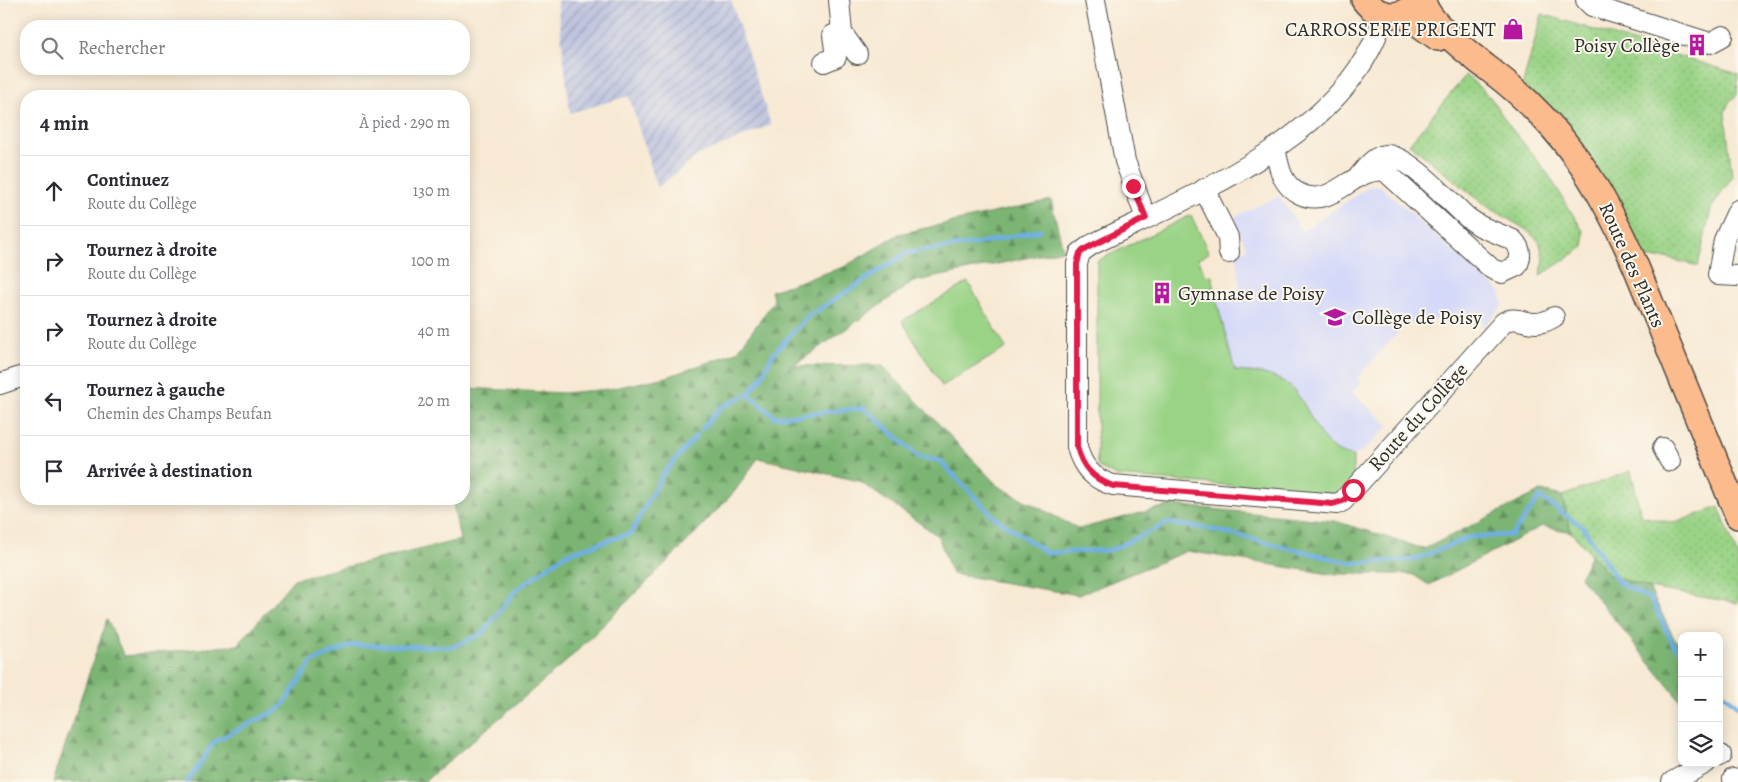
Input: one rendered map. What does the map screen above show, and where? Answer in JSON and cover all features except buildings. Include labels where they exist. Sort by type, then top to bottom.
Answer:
[{"type":"main road","name":"Route des Plants","points":[[1398,6],[1413,20],[1448,46],[1467,53],[1522,96],[1556,130],[1599,190],[1632,258],[1738,516]]},
{"type":"street","points":[[839,0],[842,33],[857,54]]},
{"type":"street","points":[[1586,0],[1592,6],[1710,43],[1731,39]]},
{"type":"street","points":[[1619,0],[1731,39]]},
{"type":"street","name":"Route du Collège","points":[[1398,6],[1376,37],[1347,85],[1320,113],[1276,148],[1254,163],[1080,253],[1077,264],[1077,447],[1082,462],[1092,475],[1113,486],[1340,503],[1504,322],[1511,319],[1541,324],[1554,317]]},
{"type":"street","points":[[1096,9],[1125,161],[1146,218]]},
{"type":"street","points":[[824,62],[836,57],[833,35],[842,33]]},
{"type":"street","points":[[1276,148],[1279,168],[1285,182],[1303,195],[1319,198],[1328,196],[1359,176],[1381,156],[1399,157],[1468,218],[1480,226],[1513,240],[1517,244],[1520,255],[1516,266],[1502,273],[1492,269],[1386,171],[1376,171],[1359,176]]},
{"type":"street","points":[[1204,189],[1228,237],[1229,253]]},
{"type":"street","points":[[1738,210],[1724,240],[1718,275],[1738,276]]},
{"type":"street","points":[[0,384],[20,378]]},
{"type":"street","points":[[1672,782],[1700,767]]},
{"type":"shaded area","points":[[557,0],[731,0],[771,125],[697,156],[657,188],[629,96],[570,113]]},
{"type":"shaded area","name":"Collège de Poisy","points":[[1370,186],[1380,186],[1500,292],[1503,305],[1483,328],[1479,311],[1405,325],[1357,378],[1361,382],[1352,392],[1389,426],[1363,451],[1353,456],[1340,453],[1322,438],[1301,399],[1289,385],[1267,375],[1235,371],[1215,295],[1240,291],[1237,255],[1247,249],[1234,217],[1279,196],[1302,231]]},
{"type":"green space","points":[[1542,14],[1738,74],[1737,95],[1729,102],[1725,112],[1732,177],[1711,209],[1698,266],[1666,258],[1645,258],[1523,83]]},
{"type":"green space","points":[[1466,75],[1490,97],[1508,124],[1548,174],[1583,231],[1584,247],[1540,276],[1544,260],[1539,241],[1525,229],[1485,205],[1409,144]]},
{"type":"green space","points":[[1051,200],[1063,250],[913,282],[793,366],[882,365],[998,486],[1079,529],[1171,505],[1335,521],[1424,549],[1541,491],[1562,496],[1571,532],[1542,526],[1429,585],[1412,574],[1329,574],[1187,551],[1079,595],[952,574],[938,536],[859,481],[758,458],[735,491],[683,546],[568,660],[424,782],[53,782],[107,619],[124,656],[238,645],[294,579],[460,540],[453,505],[470,505],[470,388],[563,393],[609,389],[667,377],[737,352],[774,301],[771,291],[844,267],[899,234]]},
{"type":"green space","points":[[1191,215],[1209,253],[1198,259],[1207,277],[1212,275],[1215,295],[1235,371],[1266,375],[1284,382],[1294,390],[1302,401],[1321,436],[1329,445],[1339,452],[1353,456],[1353,480],[1335,494],[1116,476],[1097,466],[1097,261]]},
{"type":"green space","points":[[968,282],[1006,348],[942,386],[902,321]]},
{"type":"green space","points":[[1631,471],[1641,516],[1674,523],[1719,507],[1738,557],[1738,603],[1649,588],[1609,575],[1571,532],[1562,496]]},
{"type":"green space","points":[[1591,554],[1609,575],[1649,588],[1678,643],[1678,698],[1580,577]]},
{"type":"waterway","points":[[702,429],[720,408],[748,394],[761,378],[773,354],[807,317],[907,253],[982,243],[1040,230]]},
{"type":"waterway","points":[[748,394],[775,417],[864,408],[919,457],[940,461],[994,517],[1047,553],[1111,550],[1168,523],[1210,529],[1351,563],[1414,560],[1470,537],[1512,535],[1540,497],[1583,527],[1619,583],[1651,599],[1673,644],[1678,648]]},
{"type":"waterway","points":[[187,782],[215,741],[281,708],[312,662],[352,645],[453,647],[483,633],[516,590],[566,554],[631,533],[663,474],[697,435]]},
{"type":"waterway","points":[[1723,693],[1738,707]]},
{"type":"place","name":"CARROSSERIE PRIGENT","points":[[1513,29]]},
{"type":"place","name":"Poisy Collège","points":[[1697,45]]},
{"type":"place","name":"Gymnase de Poisy","points":[[1162,293]]},
{"type":"place","name":"Collège de Poisy","points":[[1335,317]]},
{"type":"route","points":[[1133,186],[1146,218],[1091,245],[1080,253],[1077,264],[1077,447],[1082,462],[1087,469],[1098,480],[1113,486],[1333,504],[1343,501],[1353,490]]}]
